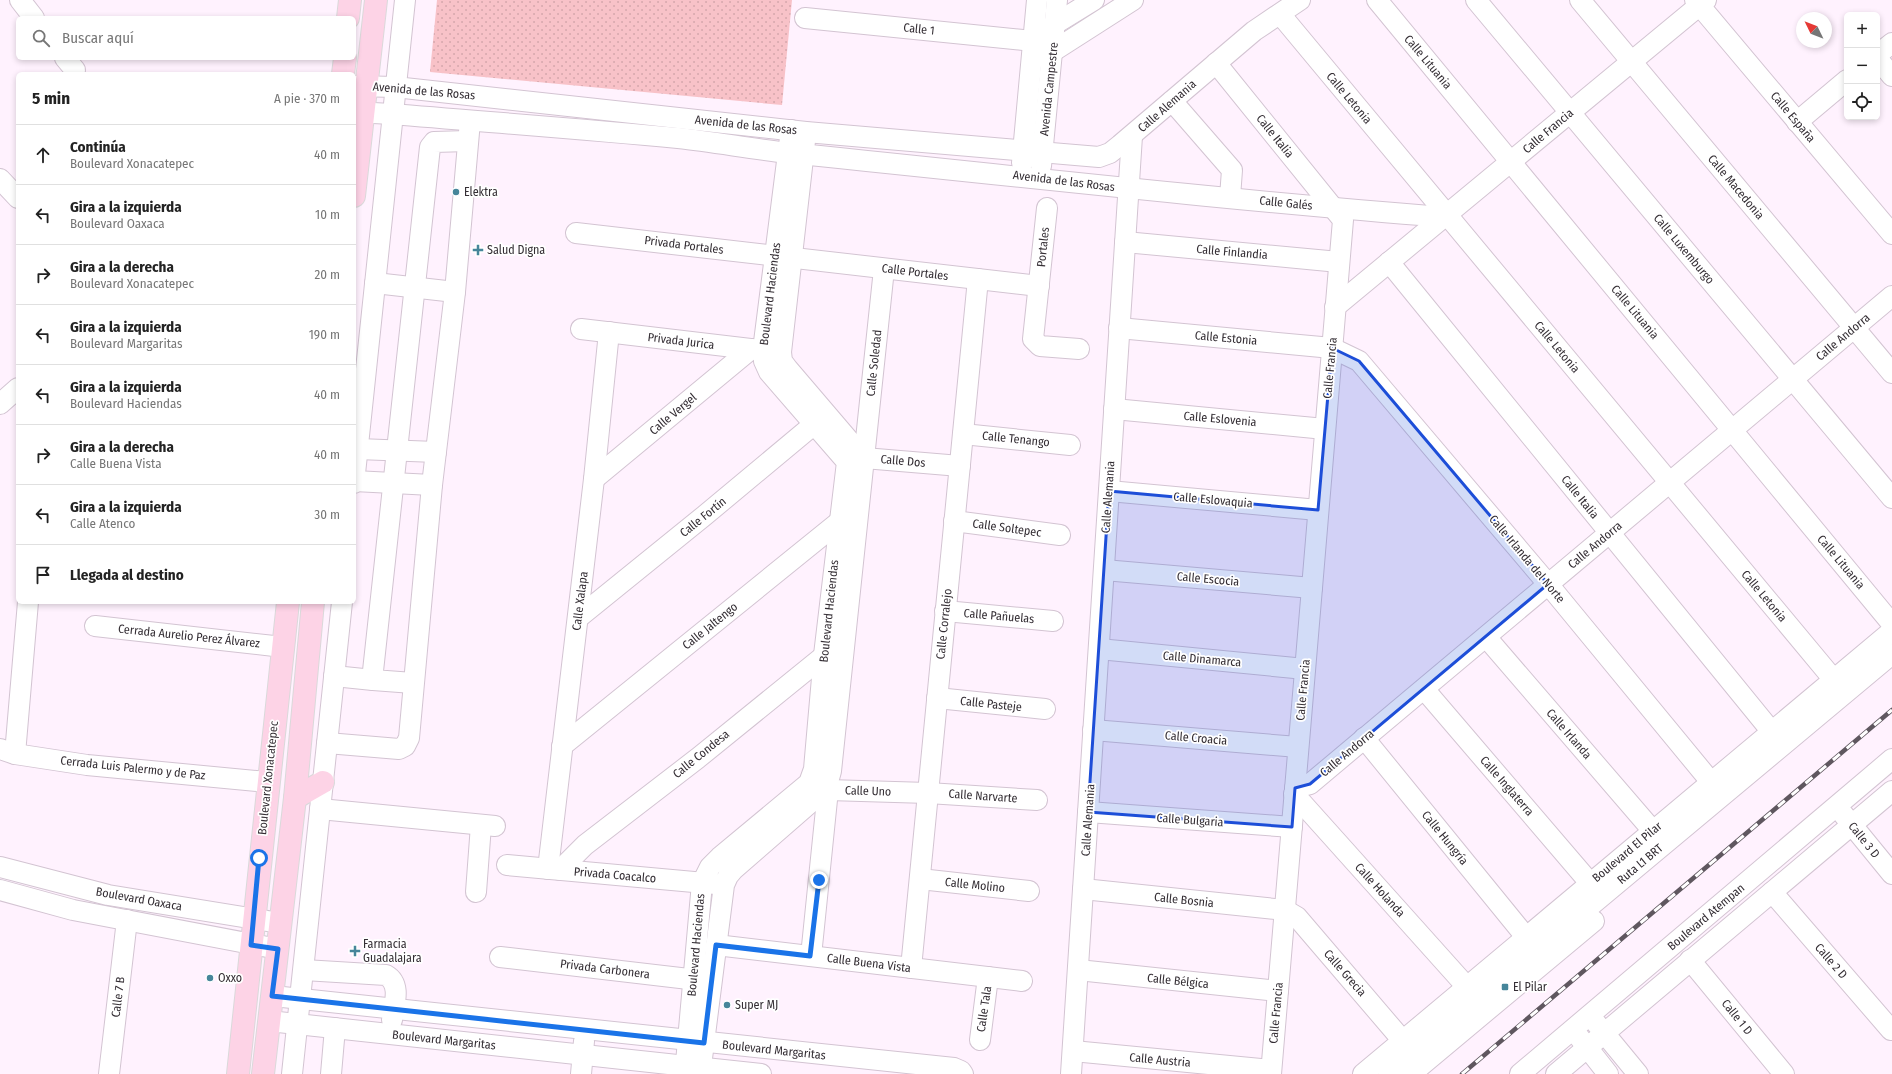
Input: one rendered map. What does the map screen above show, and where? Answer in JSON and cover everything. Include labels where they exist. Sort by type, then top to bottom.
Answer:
[{"type":"main road","points":[[348,16],[350,0]]},
{"type":"main road","points":[[356,154],[360,86],[376,0]]},
{"type":"main road","points":[[343,72],[345,60]]},
{"type":"main road","name":"Boulevard Xonacatepec","points":[[238,1074],[267,782],[288,604]]},
{"type":"main road","points":[[264,1074],[295,798],[313,604]]},
{"type":"main road","points":[[295,798],[323,782]]},
{"type":"street","points":[[20,0],[32,16]]},
{"type":"street","points":[[356,466],[405,0]]},
{"type":"street","name":"Avenida Campestre","points":[[1020,176],[1037,0]]},
{"type":"street","name":"Avenida Campestre","points":[[1040,178],[1057,0]]},
{"type":"street","points":[[1034,41],[1055,24],[1094,0]]},
{"type":"street","name":"Calle Alemania","points":[[1071,1074],[1132,136],[1254,31],[1300,0]]},
{"type":"street","name":"Calle Lituania","points":[[1377,0],[1892,624]]},
{"type":"street","name":"Calle Luxemburgo","points":[[1476,0],[1892,498]]},
{"type":"street","name":"Calle Macedonia","points":[[1580,0],[1892,373]]},
{"type":"street","name":"Calle Francia","points":[[1335,307],[1632,62],[1700,2]]},
{"type":"street","name":"Calle España","points":[[1700,2],[1797,122],[1892,234]]},
{"type":"street","points":[[1031,67],[1122,3]]},
{"type":"street","name":"Calle Letonia","points":[[1280,14],[1445,216],[1834,680]]},
{"type":"street","name":"Calle 1","points":[[806,18],[1034,41]]},
{"type":"street","points":[[1880,54],[1892,43]]},
{"type":"street","points":[[1880,61],[1892,76]]},
{"type":"street","name":"Calle Italia","points":[[1216,63],[1334,208]]},
{"type":"street","points":[[1797,122],[1844,83]]},
{"type":"street","name":"Avenida de las Rosas","points":[[360,86],[395,87],[798,131],[1099,157],[1110,153],[1132,136]]},
{"type":"street","points":[[1172,101],[1232,170],[1230,197]]},
{"type":"street","name":"Avenida de las Rosas","points":[[358,112],[679,139],[1128,189]]},
{"type":"street","points":[[327,743],[399,749],[405,746],[409,738],[432,485],[455,292],[470,121]]},
{"type":"street","name":"Boulevard Haciendas","points":[[702,980],[716,945],[724,885],[728,876],[821,787],[831,771],[859,507],[856,460],[820,419],[782,361],[765,351],[783,257],[798,131]]},
{"type":"street","points":[[373,680],[430,148],[434,142],[468,141]]},
{"type":"street","points":[[0,179],[16,196]]},
{"type":"street","name":"Calle Galés","points":[[1128,189],[1230,197],[1334,208],[1445,216]]},
{"type":"street","name":"Portales","points":[[1047,208],[1033,339],[1040,346],[1079,349]]},
{"type":"street","name":"Calle Francia","points":[[1271,1072],[1343,220],[1334,208]]},
{"type":"street","name":"Privada Portales","points":[[576,233],[783,257]]},
{"type":"street","name":"Calle Finlandia","points":[[1125,242],[1339,262]]},
{"type":"street","name":"Calle Portales","points":[[783,257],[1039,286]]},
{"type":"street","name":"Calle Italia","points":[[1389,262],[1772,732]]},
{"type":"street","name":"Calle Soledad","points":[[856,460],[884,268]]},
{"type":"street","name":"Calle Corralejo","points":[[911,968],[936,698],[978,279]]},
{"type":"street","points":[[375,282],[455,292]]},
{"type":"street","name":"Calle Andorra","points":[[1295,791],[1310,784],[1892,296]]},
{"type":"street","name":"Calle Estonia","points":[[1119,328],[1332,348]]},
{"type":"street","name":"Privada Jurica","points":[[581,329],[765,351]]},
{"type":"street","name":"Calle Xalapa","points":[[554,869],[562,746],[594,479],[609,332]]},
{"type":"street","name":"Calle Irlanda del Norte","points":[[1332,348],[1359,361],[1548,584],[1711,782]]},
{"type":"street","name":"Calle Vergel","points":[[594,479],[765,351]]},
{"type":"street","points":[[0,404],[16,390]]},
{"type":"street","name":"Calle Eslovenia","points":[[1114,409],[1325,429]]},
{"type":"street","name":"Calle Fortín","points":[[578,618],[704,516],[820,419]]},
{"type":"street","name":"Calle Tenango","points":[[963,434],[1070,445]]},
{"type":"street","points":[[358,449],[436,452]]},
{"type":"street","name":"Boulevard Haciendas","points":[[821,787],[814,769],[824,655],[839,522],[856,460]]},
{"type":"street","name":"Calle Dos","points":[[856,460],[960,466]]},
{"type":"street","points":[[356,482],[432,485]]},
{"type":"street","name":"Calle Eslovaquia","points":[[1109,491],[1318,510]]},
{"type":"street","name":"Calle Jaltengo","points":[[562,746],[859,507]]},
{"type":"street","name":"Calle Soltepec","points":[[954,521],[1060,535]]},
{"type":"street","name":"Calle Escocia","points":[[1104,570],[1312,588]]},
{"type":"street","points":[[8,752],[28,604]]},
{"type":"street","points":[[292,1074],[342,604]]},
{"type":"street","name":"Calle Pañuelas","points":[[945,611],[1053,621]]},
{"type":"street","name":"Cerrada Aurelio Perez Álvarez","points":[[95,626],[283,647]]},
{"type":"street","name":"Boulevard El Pilar","points":[[1363,1074],[1892,631]]},
{"type":"street","name":"Calle Irlanda","points":[[1486,637],[1653,831]]},
{"type":"street","name":"Calle Condesa","points":[[554,869],[698,758],[824,655],[845,641]]},
{"type":"street","name":"Calle Dinamarca","points":[[1099,649],[1305,669]]},
{"type":"street","name":"Ruta L1 BRT","points":[[1389,1074],[1892,654]]},
{"type":"street","name":"Ruta L1 BRT","points":[[1412,1074],[1892,671]]},
{"type":"street","points":[[334,676],[413,683]]},
{"type":"street","name":"Calle Inglaterra","points":[[1424,689],[1590,883]]},
{"type":"street","name":"Calle Pasteje","points":[[936,698],[1045,709]]},
{"type":"street","name":"Calle Croacia","points":[[1093,730],[1298,747]]},
{"type":"street","name":"Calle Hungría","points":[[1364,738],[1526,937]]},
{"type":"street","name":"Cerrada Luis Palermo y de Paz","points":[[8,752],[87,765],[267,782]]},
{"type":"street","name":"Boulevard Atempan","points":[[1520,1074],[1892,759]]},
{"type":"street","points":[[810,956],[821,787]]},
{"type":"street","name":"Boulevard Haciendas","points":[[693,1070],[702,980],[702,883],[710,867],[720,857],[821,787]]},
{"type":"street","name":"Calle Uno","points":[[821,787],[928,793]]},
{"type":"street","name":"Calle Holanda","points":[[1295,791],[1467,987]]},
{"type":"street","name":"Boulevard Atempan","points":[[1556,1074],[1892,791]]},
{"type":"street","name":"Calle Narvarte","points":[[928,793],[1037,800]]},
{"type":"street","name":"Calle 3 D","points":[[1837,806],[1892,874]]},
{"type":"street","points":[[320,809],[488,825],[476,892]]},
{"type":"street","name":"Calle Bulgaria","points":[[1088,812],[1292,827]]},
{"type":"street","name":"Privada Coacalco","points":[[507,865],[724,885]]},
{"type":"street","name":"Boulevard Oaxaca","points":[[0,866],[108,895],[280,924]]},
{"type":"street","name":"Calle Molino","points":[[920,879],[1030,891]]},
{"type":"street","name":"Calle Bosnia","points":[[1083,889],[1285,910]]},
{"type":"street","name":"Boulevard Oaxaca","points":[[0,890],[73,910],[278,949]]},
{"type":"street","name":"Calle 2 D","points":[[1772,892],[1891,1030]]},
{"type":"street","name":"Calle Grecia","points":[[1285,910],[1297,917],[1403,1041]]},
{"type":"street","name":"Calle 7 B","points":[[109,1074],[127,920]]},
{"type":"street","name":"Calle Buena Vista","points":[[716,945],[1022,981]]},
{"type":"street","name":"Privada Carbonera","points":[[500,957],[702,980]]},
{"type":"street","name":"Calle 1 D","points":[[1690,960],[1784,1074]]},
{"type":"street","points":[[304,970],[386,975],[392,979],[396,985],[390,1034]]},
{"type":"street","name":"Calle Bélgica","points":[[1078,970],[1278,991]]},
{"type":"street","name":"Calle Tala","points":[[980,1040],[988,978]]},
{"type":"street","name":"Boulevard Margaritas","points":[[272,996],[394,1008],[696,1042],[954,1068],[961,1071],[963,1074]]},
{"type":"street","points":[[1590,1016],[1638,1074]]},
{"type":"street","name":"Boulevard Margaritas","points":[[269,1021],[390,1034],[587,1065],[761,1074]]},
{"type":"street","points":[[331,1074],[335,1028]]},
{"type":"street","points":[[587,1065],[590,1030]]},
{"type":"street","points":[[1573,1030],[1608,1074]]},
{"type":"street","name":"Calle Austria","points":[[1073,1052],[1271,1072]]},
{"type":"highlighted area","points":[[1332,348],[1359,361],[1548,584],[1310,784],[1295,788],[1292,827],[1088,812],[1109,491],[1318,510]]},
{"type":"shaded area","points":[[437,0],[792,0],[782,105],[430,72]]},
{"type":"railway","points":[[1462,1074],[1892,710]]},
{"type":"place","name":"Elektra","points":[[456,192]]},
{"type":"place","name":"Salud Digna","points":[[478,250]]},
{"type":"place","name":"Farmacia Guadalajara","points":[[355,951]]},
{"type":"place","name":"Oxxo","points":[[210,978]]},
{"type":"place","name":"El Pilar","points":[[1505,987]]},
{"type":"place","name":"Super MJ","points":[[727,1005]]},
{"type":"route","points":[[259,858],[251,945],[278,949],[272,996],[704,1043],[716,945],[810,956],[819,880]]}]
